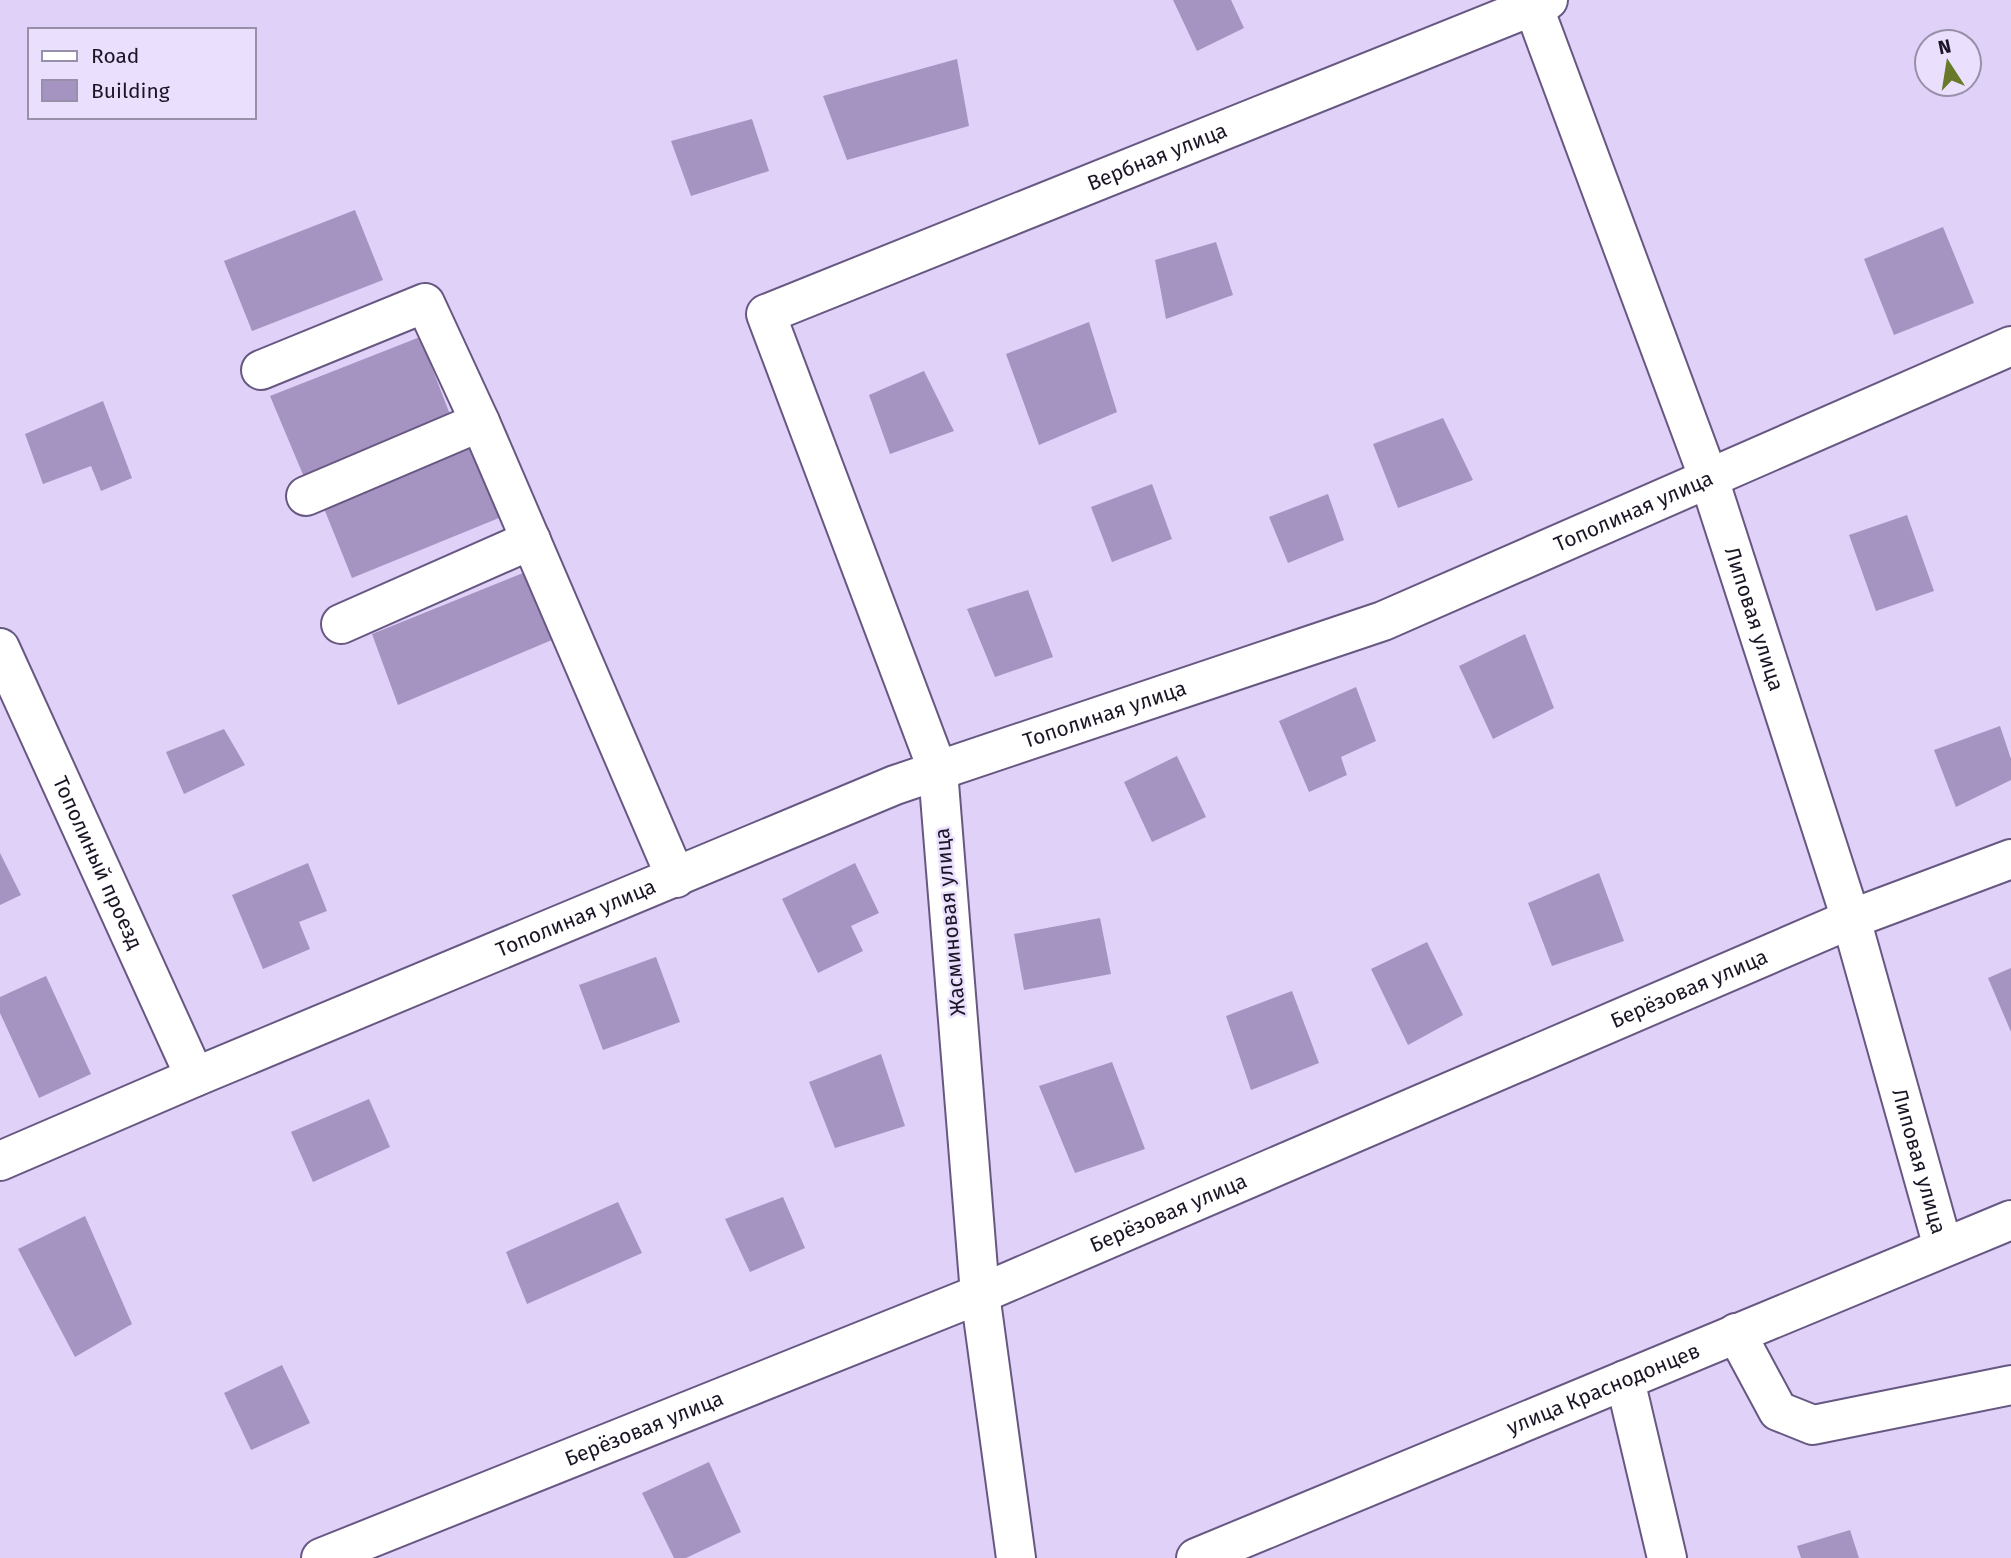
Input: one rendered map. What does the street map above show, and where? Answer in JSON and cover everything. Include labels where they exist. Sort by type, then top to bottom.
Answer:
[{"type":"street","name":"Вербная улица","points":[[766,314],[1538,2]]},
{"type":"street","name":"Липовая улица","points":[[1538,2],[1709,479],[1851,919],[1943,1247]]},
{"type":"street","points":[[261,370],[425,303],[480,422],[676,878]]},
{"type":"street","name":"Жасминовая улица","points":[[766,314],[938,771],[980,1294],[1016,1558]]},
{"type":"street","name":"Тополиная улица","points":[[0,1161],[895,785],[1383,621],[2011,346]]},
{"type":"street","points":[[306,496],[480,422]]},
{"type":"street","points":[[341,624],[531,540]]},
{"type":"street","name":"Тополиный проезд","points":[[0,648],[195,1077]]},
{"type":"street","name":"Берёзовая улица","points":[[321,1558],[980,1294],[1851,919],[2011,859]]},
{"type":"street","name":"улица Краснодонцев","points":[[1196,1558],[2011,1220]]},
{"type":"street","points":[[1736,1333],[1778,1412],[1814,1424],[2011,1385]]},
{"type":"street","points":[[1625,1380],[1667,1558]]},
{"type":"building","points":[[1173,0],[1231,0],[1244,28],[1197,51]]},
{"type":"building","points":[[957,59],[969,126],[847,160],[823,96]]},
{"type":"building","points":[[752,119],[769,171],[691,196],[671,141]]},
{"type":"building","points":[[355,210],[383,280],[252,331],[224,261]]},
{"type":"building","points":[[1943,227],[1974,303],[1894,335],[1864,259]]},
{"type":"building","points":[[1216,242],[1233,295],[1166,319],[1155,260]]},
{"type":"building","points":[[1089,322],[1117,412],[1039,445],[1006,354]]},
{"type":"building","points":[[420,337],[451,417],[304,477],[270,396]]},
{"type":"building","points":[[924,371],[954,431],[890,454],[869,395]]},
{"type":"building","points":[[103,401],[132,478],[101,491],[91,466],[43,484],[25,434]]},
{"type":"building","points":[[1443,418],[1473,480],[1398,508],[1373,444]]},
{"type":"building","points":[[482,442],[511,513],[352,578],[323,506]]},
{"type":"building","points":[[1152,484],[1172,539],[1112,562],[1091,507]]},
{"type":"building","points":[[1328,494],[1344,540],[1288,563],[1269,517]]},
{"type":"building","points":[[1907,515],[1934,591],[1876,611],[1849,535]]},
{"type":"building","points":[[533,569],[559,637],[398,705],[372,634]]},
{"type":"building","points":[[1028,590],[1053,657],[995,677],[967,609]]},
{"type":"building","points":[[1525,634],[1554,708],[1493,739],[1459,666]]},
{"type":"building","points":[[1356,687],[1376,741],[1341,757],[1347,775],[1309,792],[1279,721]]},
{"type":"building","points":[[2000,726],[2011,759],[2011,780],[1956,807],[1934,750]]},
{"type":"building","points":[[224,729],[245,765],[184,794],[166,752]]},
{"type":"building","points":[[1177,756],[1206,817],[1152,842],[1124,782]]},
{"type":"building","points":[[0,853],[21,895],[0,905]]},
{"type":"building","points":[[308,863],[327,911],[299,922],[310,949],[263,969],[232,895]]},
{"type":"building","points":[[855,863],[879,913],[851,926],[863,951],[818,973],[782,899]]},
{"type":"building","points":[[1599,873],[1624,941],[1552,966],[1528,903]]},
{"type":"building","points":[[1100,918],[1111,974],[1024,990],[1014,934]]},
{"type":"building","points":[[1427,942],[1463,1015],[1408,1045],[1371,969]]},
{"type":"building","points":[[656,957],[680,1022],[603,1050],[579,985]]},
{"type":"building","points":[[2011,968],[2011,1032],[1988,978]]},
{"type":"building","points":[[46,976],[91,1074],[39,1098],[0,1013],[0,997]]},
{"type":"building","points":[[1292,991],[1319,1063],[1251,1090],[1226,1016]]},
{"type":"building","points":[[881,1054],[905,1126],[835,1148],[809,1082]]},
{"type":"building","points":[[1112,1062],[1145,1149],[1075,1173],[1039,1086]]},
{"type":"building","points":[[369,1099],[390,1147],[313,1182],[291,1132]]},
{"type":"building","points":[[783,1197],[805,1248],[750,1272],[725,1219]]},
{"type":"building","points":[[618,1202],[642,1253],[527,1304],[506,1252]]},
{"type":"building","points":[[85,1216],[132,1324],[75,1357],[18,1249]]},
{"type":"building","points":[[282,1365],[310,1423],[251,1450],[224,1393]]},
{"type":"building","points":[[709,1462],[741,1532],[686,1558],[674,1558],[642,1493]]},
{"type":"building","points":[[1850,1530],[1859,1558],[1801,1558],[1797,1546]]}]
